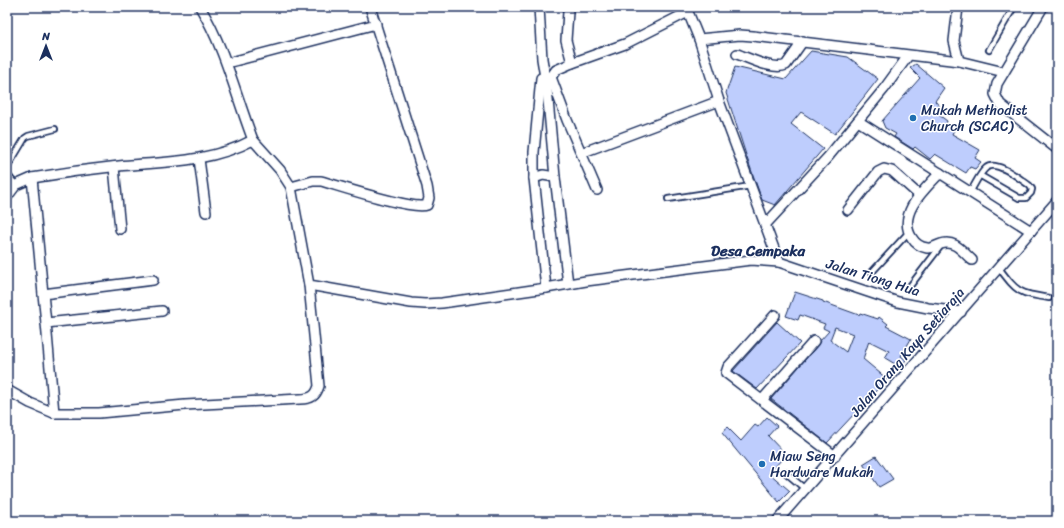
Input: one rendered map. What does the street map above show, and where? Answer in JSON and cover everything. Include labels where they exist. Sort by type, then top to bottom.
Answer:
[{"type":"street","points":[[7,390],[30,403],[54,413],[99,413],[185,405],[300,399],[312,397],[316,394],[319,386],[309,285],[290,187],[280,170],[253,140],[226,63],[213,31],[200,7]]},
{"type":"street","points":[[290,187],[314,181],[321,181],[404,204],[423,207],[427,205],[429,198],[427,186],[370,7]]},
{"type":"street","points":[[539,7],[542,59],[547,89],[555,177],[568,284]]},
{"type":"street","points":[[958,7],[954,41],[959,61]]},
{"type":"street","points":[[1041,8],[994,89],[1000,104],[1057,149]]},
{"type":"street","points":[[597,190],[567,120],[551,77],[556,70],[625,44],[687,9],[779,262]]},
{"type":"street","points":[[568,12],[566,40],[572,63]]},
{"type":"street","points":[[226,63],[376,24]]},
{"type":"street","points":[[699,39],[740,35],[803,41],[908,56],[959,61],[1004,72]]},
{"type":"street","points":[[737,54],[782,67],[786,65],[803,41]]},
{"type":"street","points":[[765,225],[828,157],[908,56]]},
{"type":"street","points":[[542,59],[534,152],[534,178],[546,288]]},
{"type":"street","points":[[582,153],[720,101]]},
{"type":"street","points":[[858,121],[1032,231]]},
{"type":"street","points":[[7,197],[16,185],[32,178],[114,166],[199,159],[227,152],[253,140]]},
{"type":"street","points":[[199,159],[206,212]]},
{"type":"street","points":[[114,166],[120,230]]},
{"type":"street","points":[[848,210],[878,172],[884,169],[892,172],[919,195]]},
{"type":"street","points":[[940,173],[919,195],[909,212],[907,226],[908,233],[914,241],[926,248],[931,248],[946,242],[954,244],[972,260]]},
{"type":"street","points":[[534,178],[543,175],[555,177]]},
{"type":"street","points":[[32,178],[54,413]]},
{"type":"street","name":"Jalan Orang Kaya Setiaraja","points":[[778,521],[1057,201]]},
{"type":"street","name":"Jalan Tiong Hua","points":[[309,285],[397,301],[425,304],[442,303],[568,284],[751,260],[779,262],[898,302],[928,308],[961,312]]},
{"type":"street","points":[[43,294],[153,280]]},
{"type":"street","points":[[46,323],[162,311]]},
{"type":"street","points":[[775,315],[726,370],[726,373],[835,456]]},
{"type":"street","points":[[762,400],[814,342]]},
{"type":"lane","points":[[989,50],[1014,7]]},
{"type":"lane","points":[[7,168],[25,138],[55,129]]},
{"type":"lane","points":[[970,192],[981,176],[988,167],[995,166],[1002,168],[1029,185],[1032,189],[1032,193],[1026,198],[1019,198],[981,176]]},
{"type":"lane","points":[[7,174],[16,185]]},
{"type":"lane","points":[[668,199],[751,186]]},
{"type":"lane","points":[[872,272],[908,233]]},
{"type":"lane","points":[[910,286],[942,244]]},
{"type":"lane","points":[[999,268],[1017,290],[1027,295],[1049,298]]},
{"type":"lane","points":[[785,472],[805,489]]},
{"type":"building","points":[[811,51],[848,57],[878,79],[835,134],[801,112],[791,124],[823,149],[775,205],[762,200],[726,93],[735,67],[786,79]]},
{"type":"building","name":"Mukah Methodist Church (SCAC)","points":[[916,64],[944,88],[935,101],[943,110],[939,115],[947,121],[946,124],[954,130],[952,134],[980,150],[975,158],[981,162],[975,169],[970,167],[966,173],[935,154],[930,159],[915,147],[913,149],[894,137],[896,134],[885,128],[882,121],[920,78],[910,68]]},
{"type":"building","points":[[795,292],[859,315],[860,313],[878,319],[879,317],[888,324],[886,326],[911,339],[901,356],[906,360],[900,367],[885,358],[889,351],[869,341],[863,359],[887,379],[827,443],[771,399],[829,331],[823,328],[825,324],[800,315],[798,320],[786,316]],"holes":[[[835,327],[853,334],[846,352],[830,340]]]},
{"type":"building","points":[[777,322],[800,343],[757,389],[733,371]]},
{"type":"building","name":"Miaw Seng Hardware Mukah","points":[[767,417],[777,426],[768,436],[786,455],[769,473],[790,491],[779,502],[722,433],[727,427],[741,441],[755,425],[758,427]]},
{"type":"building","points":[[876,456],[893,479],[879,487],[863,464]]},
{"type":"place","name":"Mukah Methodist Church (SCAC)","points":[[913,118]]},
{"type":"place","name":"Miaw Seng Hardware Mukah","points":[[762,464]]},
{"type":"district","name":"Desa Cempaka","points":[[758,251]]}]
